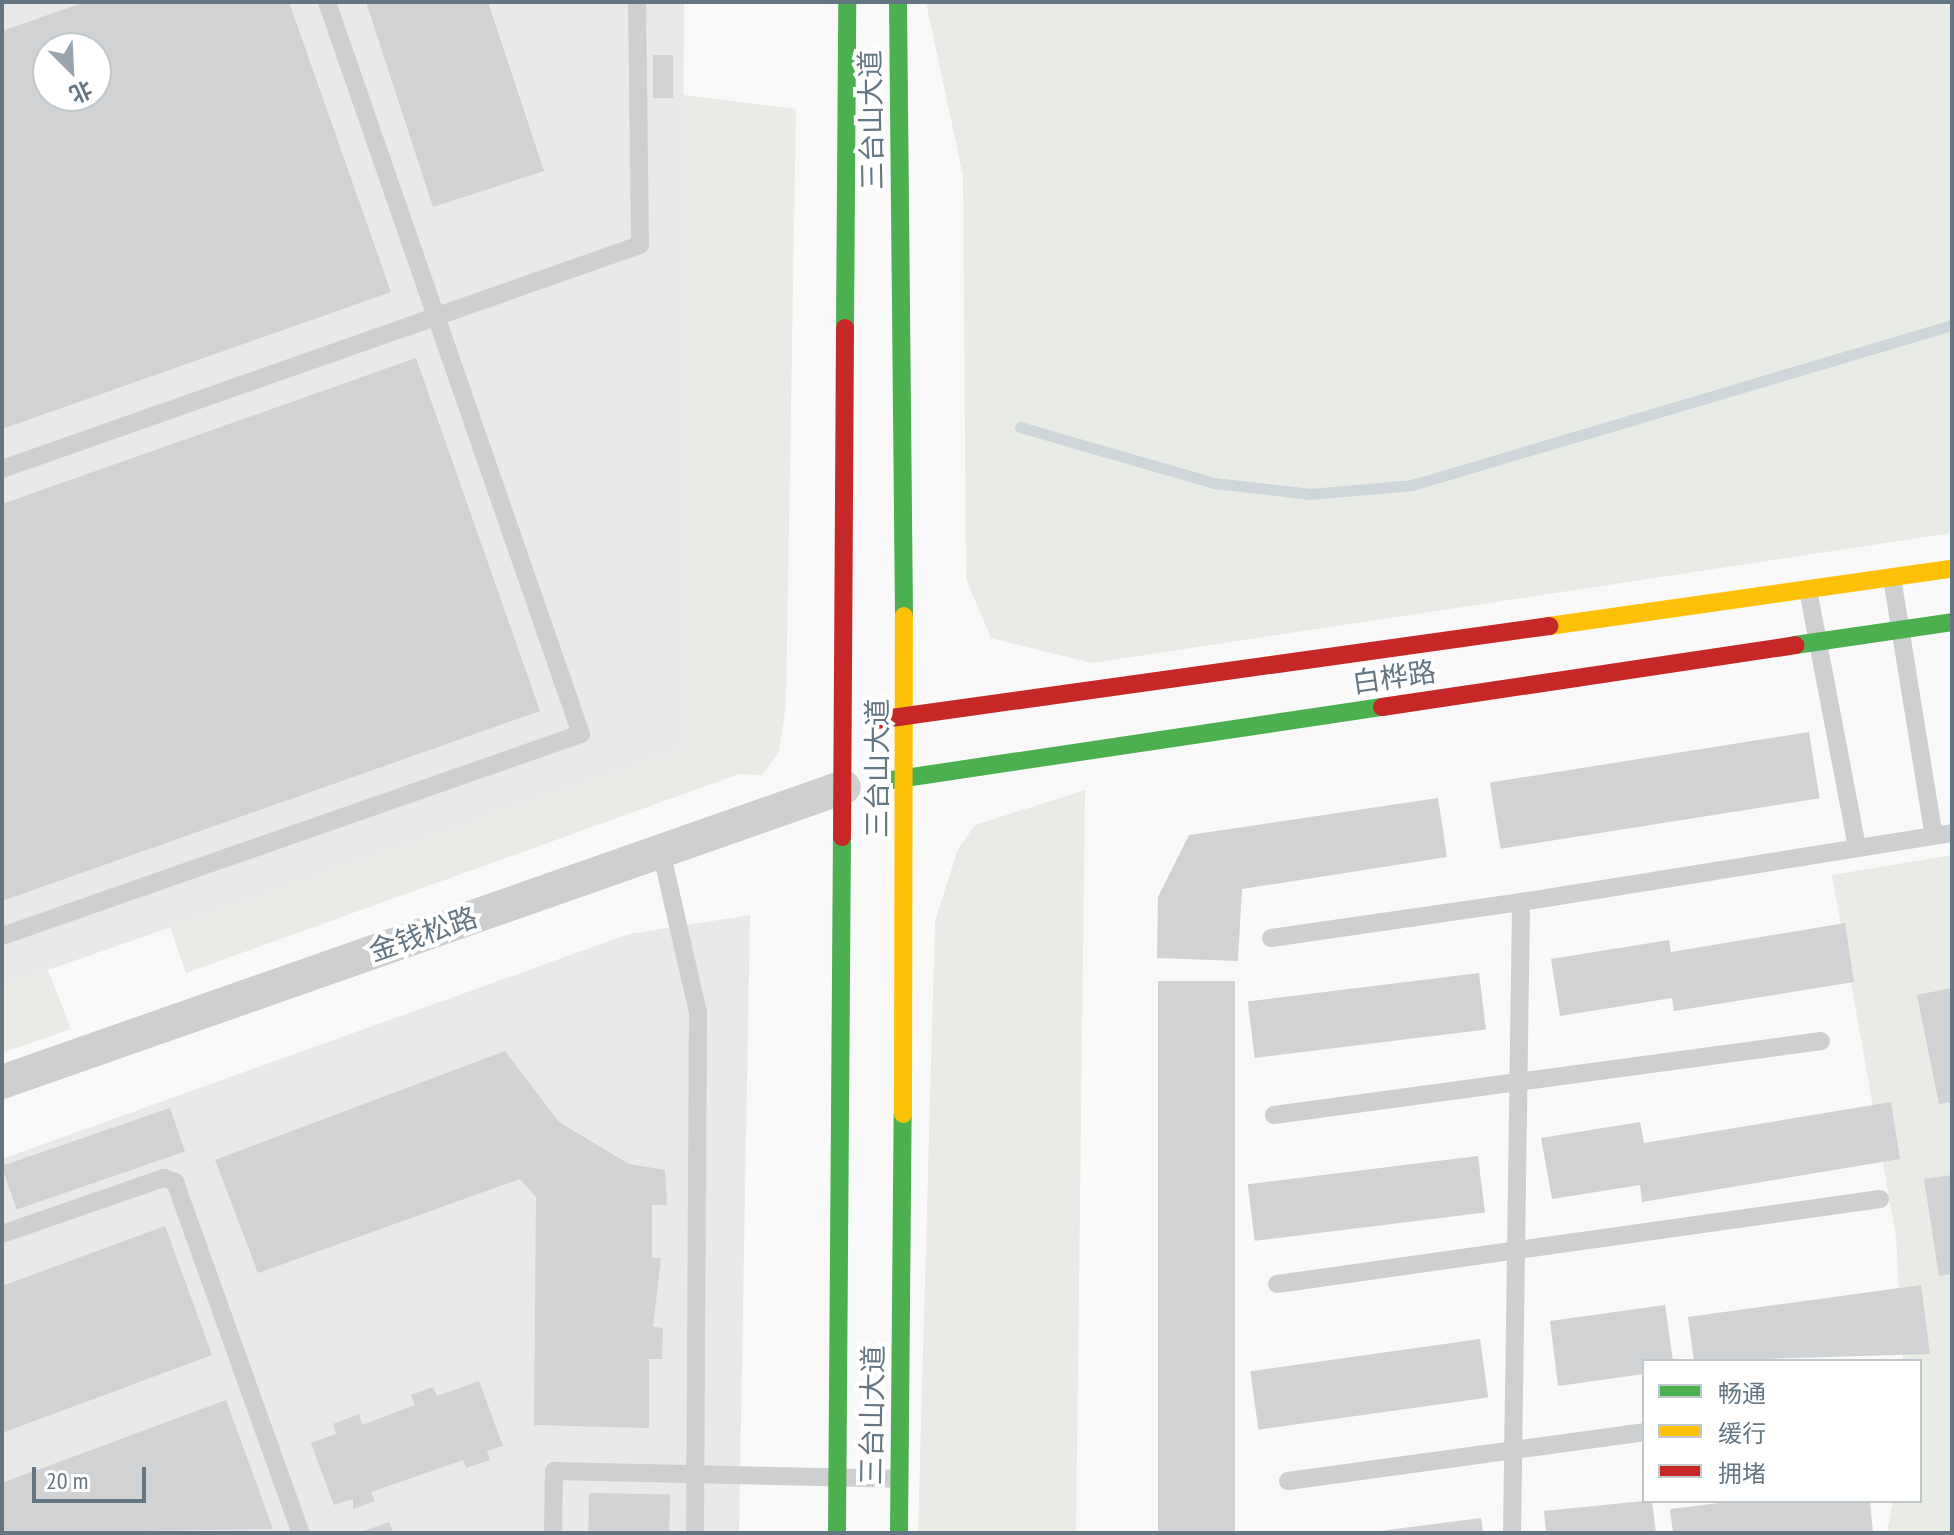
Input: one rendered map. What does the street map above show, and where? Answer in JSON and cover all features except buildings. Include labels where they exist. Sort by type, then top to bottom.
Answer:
[{"type":"main road","name":"三台山大道","points":[[837,1533],[847,2]]},
{"type":"main road","name":"三台山大道","points":[[898,2],[906,778],[899,1533]]},
{"type":"main road","name":"白桦路","points":[[844,725],[1952,569]]},
{"type":"main road","name":"白桦路","points":[[844,787],[1952,622]]},
{"type":"street","name":"金钱松路","points":[[2,1082],[844,787]]},
{"type":"lane","points":[[2,936],[581,734],[327,2]]},
{"type":"lane","points":[[2,469],[640,245],[637,2]]},
{"type":"lane","points":[[1271,938],[1943,835],[1900,631],[1892,578]]},
{"type":"lane","points":[[1808,590],[1857,848]]},
{"type":"lane","points":[[661,851],[698,1012],[695,1533]]},
{"type":"lane","points":[[1512,1533],[1521,902]]},
{"type":"lane","points":[[1274,1115],[1821,1041]]},
{"type":"lane","points":[[2,1234],[164,1178],[175,1182],[301,1533]]},
{"type":"lane","points":[[1277,1284],[1880,1199]]},
{"type":"lane","points":[[1288,1481],[1642,1432]]},
{"type":"lane","points":[[553,1533],[554,1471],[899,1479]]},
{"type":"shaded area","points":[[2,2],[684,2],[680,750],[2,986]]},
{"type":"shaded area","points":[[926,2],[1952,2],[1952,533],[1092,663],[991,638],[966,579],[963,176]]},
{"type":"shaded area","points":[[683,95],[796,109],[786,705],[779,752],[762,775],[739,774],[186,973],[170,927],[680,750]]},
{"type":"shaded area","points":[[1085,790],[1076,1533],[918,1533],[935,921],[958,849],[975,825]]},
{"type":"shaded area","points":[[1952,855],[1952,1533],[1887,1533],[1893,1503],[1922,1503],[1922,1359],[1903,1359],[1896,1237],[1832,875]]},
{"type":"shaded area","points":[[750,915],[739,1533],[2,1533],[2,1159],[629,934]]},
{"type":"shaded area","points":[[48,970],[71,1029],[2,1053],[2,986]]},
{"type":"waterway","points":[[1020,427],[1214,483],[1310,494],[1412,485],[1952,325]]},
{"type":"traffic: fast","points":[[845,328],[847,2]]},
{"type":"traffic: fast","points":[[898,2],[904,616]]},
{"type":"traffic: fast","points":[[1795,645],[1952,622]]},
{"type":"traffic: fast","points":[[878,782],[1382,707]]},
{"type":"traffic: fast","points":[[837,1533],[842,837]]},
{"type":"traffic: fast","points":[[899,1533],[903,1114]]},
{"type":"traffic: slow","points":[[1549,626],[1952,569]]},
{"type":"traffic: slow","points":[[903,1114],[904,616]]},
{"type":"traffic: jam","points":[[842,837],[845,328]]},
{"type":"traffic: jam","points":[[877,720],[1549,626]]},
{"type":"traffic: jam","points":[[1382,707],[1795,645]]}]
